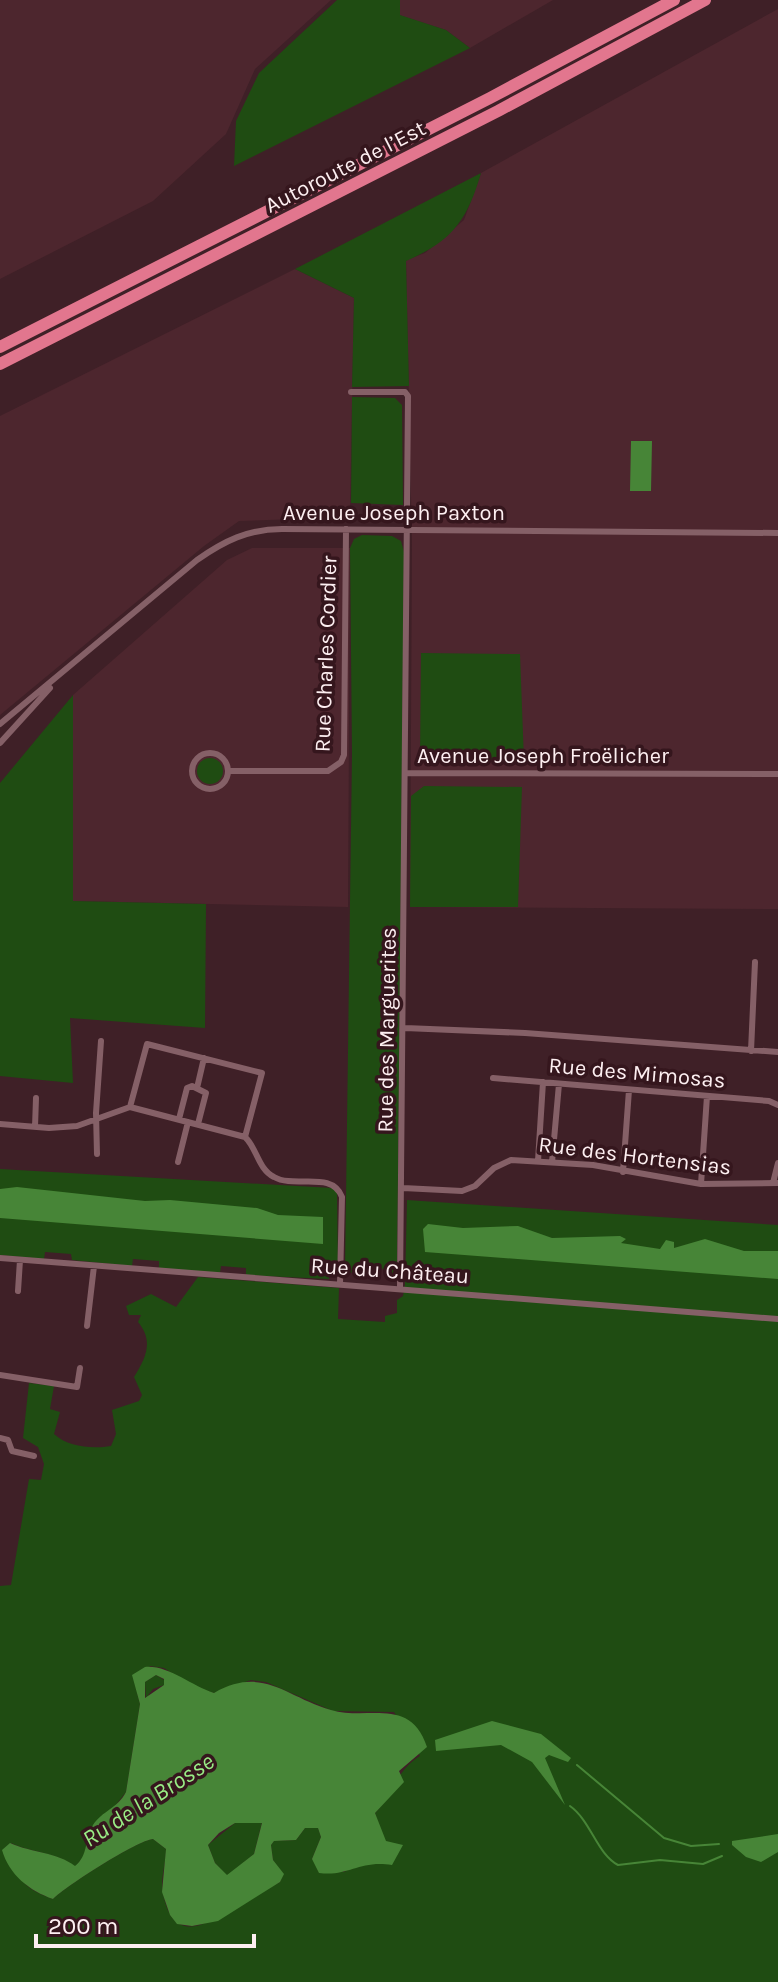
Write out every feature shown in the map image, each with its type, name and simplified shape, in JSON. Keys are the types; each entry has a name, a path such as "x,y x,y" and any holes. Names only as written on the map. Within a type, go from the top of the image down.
{"highway":[{"name":"Autoroute de l’Est","path":"0,347 490,98 674,0"},
{"name":"Autoroute de l’Est","path":"0,364 526,97 705,0"}],"street":[{"name":"Avenue Joseph Froëlicher","path":"351,392 405,392 408,396 406,773 778,774"},
{"name":"Avenue Joseph Paxton","path":"0,724 222,542 244,533 271,529 346,529 778,533"},
{"name":"Rue Charles Cordier","path":"228,771 328,771 341,762 344,755 346,529"},
{"name":"Avenue Joseph Paxton","path":"0,743 60,677"},
{"name":"Rue Charles Cordier","path":"213,753 224,759 228,771 225,782 209,790 197,785 192,771 201,755 213,753"},
{"name":"Rue des Marguerites","path":"400,1288 406,773"},
{"path":"751,1051 755,962"},
{"path":"405,1028 525,1033 778,1052"},
{"path":"97,1154 101,1041"},
{"path":"130,1107 147,1044 262,1073 245,1137"},
{"path":"197,1088 204,1058"},
{"name":"Rue des Mimosas","path":"493,1078 769,1101 778,1105"},
{"path":"538,1161 543,1082"},
{"path":"552,1162 559,1084"},
{"path":"179,1119 187,1088 197,1088 206,1093 198,1124"},
{"path":"623,1172 629,1090"},
{"path":"701,1184 707,1096"},
{"path":"35,1127 36,1098"},
{"path":"0,1124 77,1126 96,1122 109,1113 130,1107 245,1137 265,1170 274,1177 296,1183 326,1181 338,1188 342,1197 340,1284"},
{"path":"178,1162 188,1122"},
{"name":"Rue des Hortensias","path":"403,1188 462,1191 475,1186 501,1163 511,1160 552,1162 701,1184 776,1183"},
{"path":"776,1183 778,1163"},
{"path":"326,1172 326,1181"},
{"name":"Rue du Château","path":"0,1258 778,1319"},
{"path":"18,1291 20,1260"},
{"path":"87,1326 94,1266"},
{"path":"0,1375 77,1387 80,1368"},
{"path":"0,1438 8,1440 12,1451 34,1456"}],"shaded area":[{"path":"0,0 331,0 255,69 226,134 153,201 0,279"},
{"path":"337,0 400,0 400,15 446,30 470,48 234,166 236,121 259,73"},
{"path":"400,0 553,0 470,48 446,30 399,15"},
{"path":"778,9 778,909 410,907 412,543 406,260 425,253 464,220 481,173"},
{"path":"481,173 470,204 456,228 435,246 406,261 409,386 352,387 354,298 295,269"},
{"path":"295,269 354,298 350,517 239,521 204,546 0,715 0,416"},
{"path":"352,397 395,398 402,405 403,505 351,503"},
{"path":"362,535 392,536 401,541 404,552 397,1276 387,1275 383,1269 370,1264 357,1273 345,1272 352,754 350,548 354,539"},
{"path":"252,548 350,548 348,907 73,901 73,695 227,560"},
{"path":"421,653 520,654 524,761 420,760"},
{"path":"73,695 73,901 206,904 205,1028 70,1018 73,1083 0,1076 0,783"},
{"path":"210,758 219,762 223,771 219,780 210,784 201,780 197,771 201,762"},
{"path":"424,786 522,787 518,907 410,907 411,796"},
{"path":"0,1169 332,1188 337,1192 338,1270 330,1270 329,1279 246,1275 246,1268 221,1266 220,1273 159,1268 159,1261 133,1259 132,1266 72,1260 71,1254 45,1252 44,1259 0,1255"},
{"path":"407,1200 778,1225 778,1982 0,1982 0,1586 11,1585 29,1479 41,1480 44,1464 38,1447 23,1438 29,1383 54,1386 50,1409 60,1412 54,1434 66,1442 81,1446 111,1446 116,1434 112,1410 139,1401 142,1395 134,1377 145,1356 146,1336 138,1322 141,1315 129,1315 126,1306 151,1294 176,1307 198,1277 339,1288 338,1319 385,1322 385,1316 397,1313 397,1300 403,1296","holes":["150,1666 164,1668 194,1687 214,1693 251,1680 266,1682 333,1711 394,1712 420,1756 400,1775 375,1813 392,1864 358,1864 344,1872 312,1859 321,1837 318,1828 305,1828 296,1840 274,1841 271,1845 273,1860 283,1874 280,1882 209,1922 189,1926 173,1919 167,1908 162,1887 166,1849 153,1839 102,1864 53,1899 26,1885 15,1864 11,1843 60,1858 75,1867 85,1855 87,1841 126,1792 140,1704 137,1693"]},
{"path":"156,1675 164,1680 164,1685 153,1689 146,1698 145,1682"},
{"path":"262,1822 254,1854 227,1876 215,1863 208,1845 235,1823"}],"water":[{"path":"631,441 652,441 651,491 630,491"},
{"path":"17,1187 145,1201 170,1200 257,1208 278,1215 323,1217 323,1244 0,1218 0,1189"},
{"path":"428,1224 463,1228 518,1226 552,1238 620,1236 626,1239 621,1243 660,1249 666,1240 674,1242 674,1248 705,1239 744,1251 778,1251 778,1279 425,1252 423,1229"},
{"path":"145,1667 154,1667 214,1693 231,1685 261,1683 331,1710 386,1714 410,1721 420,1731 427,1747 399,1771 404,1782 375,1813 386,1841 403,1845 392,1865 319,1873 312,1859 321,1837 318,1828 305,1828 296,1840 274,1841 271,1845 273,1860 284,1874 280,1882 218,1921 192,1926 177,1924 170,1915 162,1892 166,1849 153,1839 102,1864 53,1899 29,1887 15,1874 2,1850 10,1843 60,1858 75,1866 82,1857 93,1825 126,1792 140,1704 132,1675","holes":["156,1675 164,1679 164,1685 145,1698 145,1682","235,1823 262,1823 254,1854 227,1875 215,1863 208,1845"]},
{"path":"492,1721 541,1734 571,1758 568,1762 549,1755 545,1758 565,1805 532,1762 501,1745 436,1751 435,1740"},
{"path":"778,1834 778,1852 761,1862 746,1857 732,1845 732,1841"}],"waterway":[{"name":"Ru de la Brosse","path":"577,1765 664,1838 691,1846 719,1844"},
{"name":"Ru de la Brosse","path":"570,1806 605,1853 618,1865 660,1860 703,1864 722,1856"}]}
